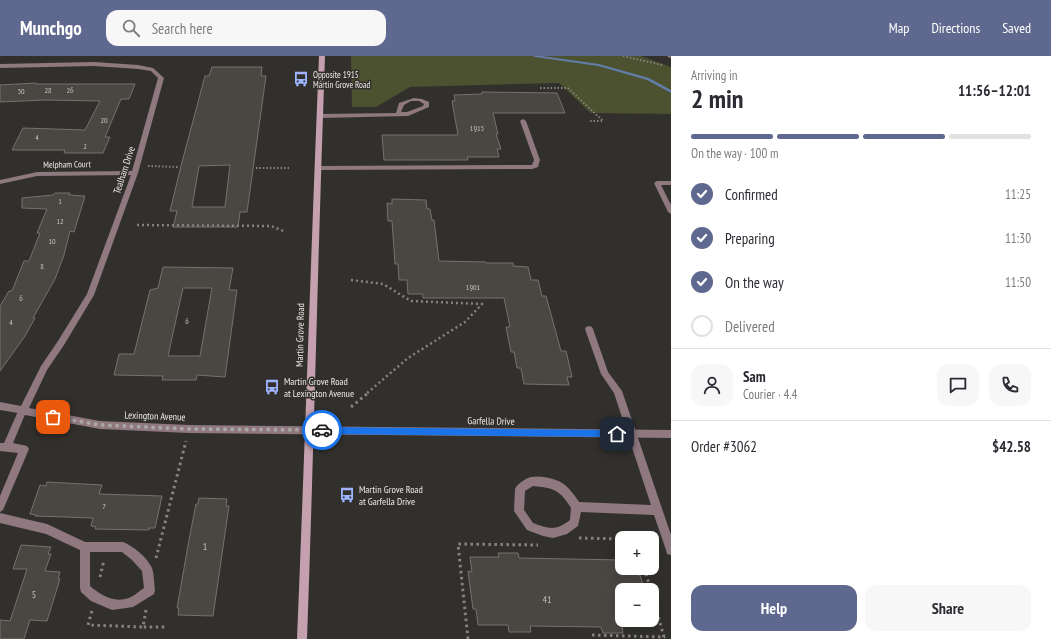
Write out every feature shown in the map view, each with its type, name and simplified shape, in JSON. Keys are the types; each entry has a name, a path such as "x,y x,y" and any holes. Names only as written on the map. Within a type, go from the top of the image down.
{"main road":[{"name":"Martin Grove Road","path":"302,639 322,56"}],"street":[{"name":"Tealham Drive","path":"0,66 94,64 147,68 158,74 161,78 135,169 90,295 61,344 44,368 4,447"},
{"path":"320,116 408,114 426,107 426,103 420,99 408,100 401,104 398,114"},
{"path":"318,168 532,167 536,166 537,160 523,121"},
{"name":"Melpham Court","path":"0,182 37,174 135,169"},
{"path":"671,183 657,183 671,211"},
{"path":"589,329 605,374 618,391 671,550"},
{"name":"Lexington Avenue","path":"0,406 22,412 100,425 189,429 310,430"},
{"name":"Garfella Drive","path":"310,430 671,434"},
{"path":"0,508 24,449 4,447"},
{"path":"532,481 552,484 565,489 576,507 575,523 565,531 551,534 530,528 519,510 520,489 532,481"},
{"path":"576,507 658,510"},
{"path":"0,518 47,529 85,547 123,547 136,556 147,569 150,590 133,602 112,605 95,597 85,588 85,547"}],"path":[{"path":"623,56 664,66"},
{"path":"540,88 568,88 603,121 588,121"},
{"path":"135,169 179,167"},
{"path":"256,168 292,168"},
{"path":"137,225 272,226 286,232"},
{"path":"351,280 377,282 386,285 402,298 411,301 482,304 465,322 408,358 351,407"},
{"path":"155,565 189,429"},
{"path":"575,540 582,537 615,539"},
{"path":"468,639 458,544 545,545"},
{"path":"150,590 143,627 166,627"},
{"path":"592,635 664,637 659,619"}],"green space":[{"path":"351,56 641,56 671,67 671,114 591,113 559,83 410,87 376,107 352,107"}],"building":[{"path":"212,67 262,67 261,76 266,76 247,212 240,212 238,227 173,227 177,211 170,211 205,76 209,76","holes":["230,165 225,207 192,207 199,166"]},
{"path":"36,83 135,84 129,99 121,99 105,137 110,137 103,153 64,153 65,150 12,150 23,128 85,130 100,101 45,100 0,102 0,85"},
{"path":"482,92 557,93 565,113 493,113 498,134 496,134 501,149 497,149 499,157 467,157 468,160 384,160 382,135 458,135 452,101 455,101 454,95 482,94"},
{"path":"55,193 70,193 69,195 85,196 74,232 70,231 64,255 55,279 33,318 35,318 25,336 0,371 0,306 9,291 12,291 24,261 29,261 40,233 37,233 47,209 22,208 22,198 53,195"},
{"path":"392,199 426,200 427,209 430,209 432,220 434,220 439,261 513,263 513,266 528,267 531,280 538,280 542,296 546,296 561,351 566,351 572,377 567,377 569,385 524,384 521,368 517,368 514,352 511,352 506,327 510,327 504,298 423,298 423,294 408,294 407,280 399,280 398,264 395,264 392,221 388,221 387,203 392,204"},
{"path":"163,267 233,268 229,290 237,290 225,377 197,375 196,380 162,380 163,376 114,375 119,354 134,354 150,290 158,288","holes":["183,288 212,288 200,356 168,356"]},
{"path":"47,482 102,485 99,494 162,496 155,528 149,528 149,530 95,529 96,527 91,526 93,518 35,516 36,515 30,514 40,485 46,486"},
{"path":"199,498 227,499 226,506 229,506 213,616 178,615 179,608 177,608 189,540 196,504 198,504"},
{"path":"21,545 51,547 48,554 51,554 45,571 60,572 58,579 60,579 47,621 30,620 24,639 0,639 0,620 10,621 27,569 13,569"},
{"path":"498,553 518,553 519,558 615,560 615,575 640,575 643,583 615,583 615,627 622,627 623,633 603,633 601,627 530,626 531,632 509,632 508,625 478,625 476,609 473,609 468,571 472,572 470,557 499,557"}],"waterway":[{"path":"535,56 598,65 648,79 671,92"}],"way so far":[{"path":"53,417 100,425 189,429 322,430"}],"place":[{"name":"Opposite 1915 Martin Grove Road","path":"301,79"},
{"name":"Martin Grove Road at Lexington Avenue","path":"272,387"},
{"name":"Martin Grove Road at Garfella Drive","path":"347,495"}],"route":[{"path":"322,430 617,434"}]}
